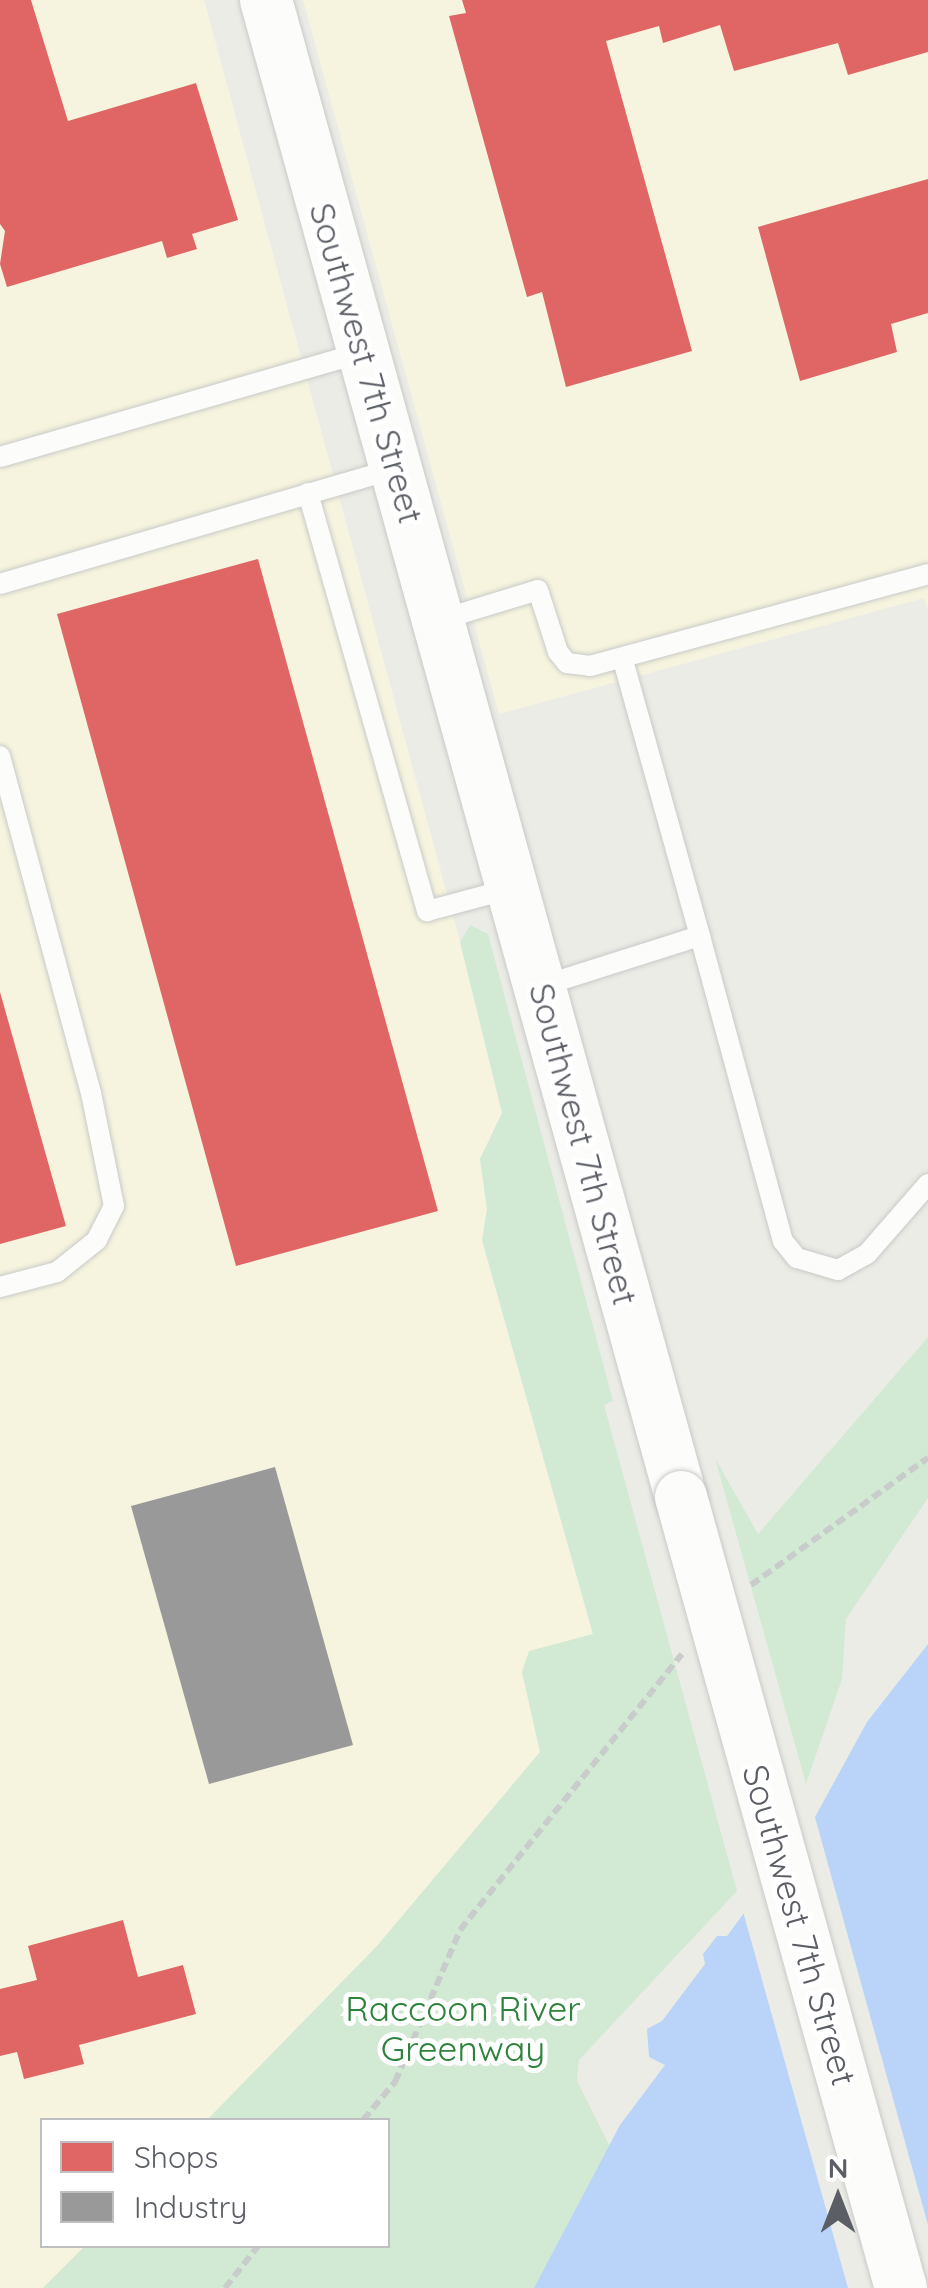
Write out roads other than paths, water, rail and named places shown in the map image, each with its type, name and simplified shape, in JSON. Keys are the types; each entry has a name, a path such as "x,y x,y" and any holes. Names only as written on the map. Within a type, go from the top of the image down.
{"main road":[{"name":"Southwest 7th Street","path":"266,0 901,2288"}],"lane":[{"path":"0,457 364,352"},
{"path":"0,584 396,468"},
{"path":"308,494 428,911 513,888"},
{"path":"438,620 538,590 567,662 622,660 928,574"},
{"path":"622,660 782,1241 796,1258 838,1270 867,1254 928,1184"},
{"path":"0,756 91,1093 114,1206 98,1240 58,1272 0,1287"},
{"path":"540,986 700,936"}],"water":[{"path":"928,1644 928,2288 534,2288 620,2125 665,2065 649,2057 647,2029 662,2021 705,1964 703,1954 717,1936 727,1936 815,1817 867,1722"}],"park label":[{"name":"Raccoon River Greenway","path":"463,2028"}]}
